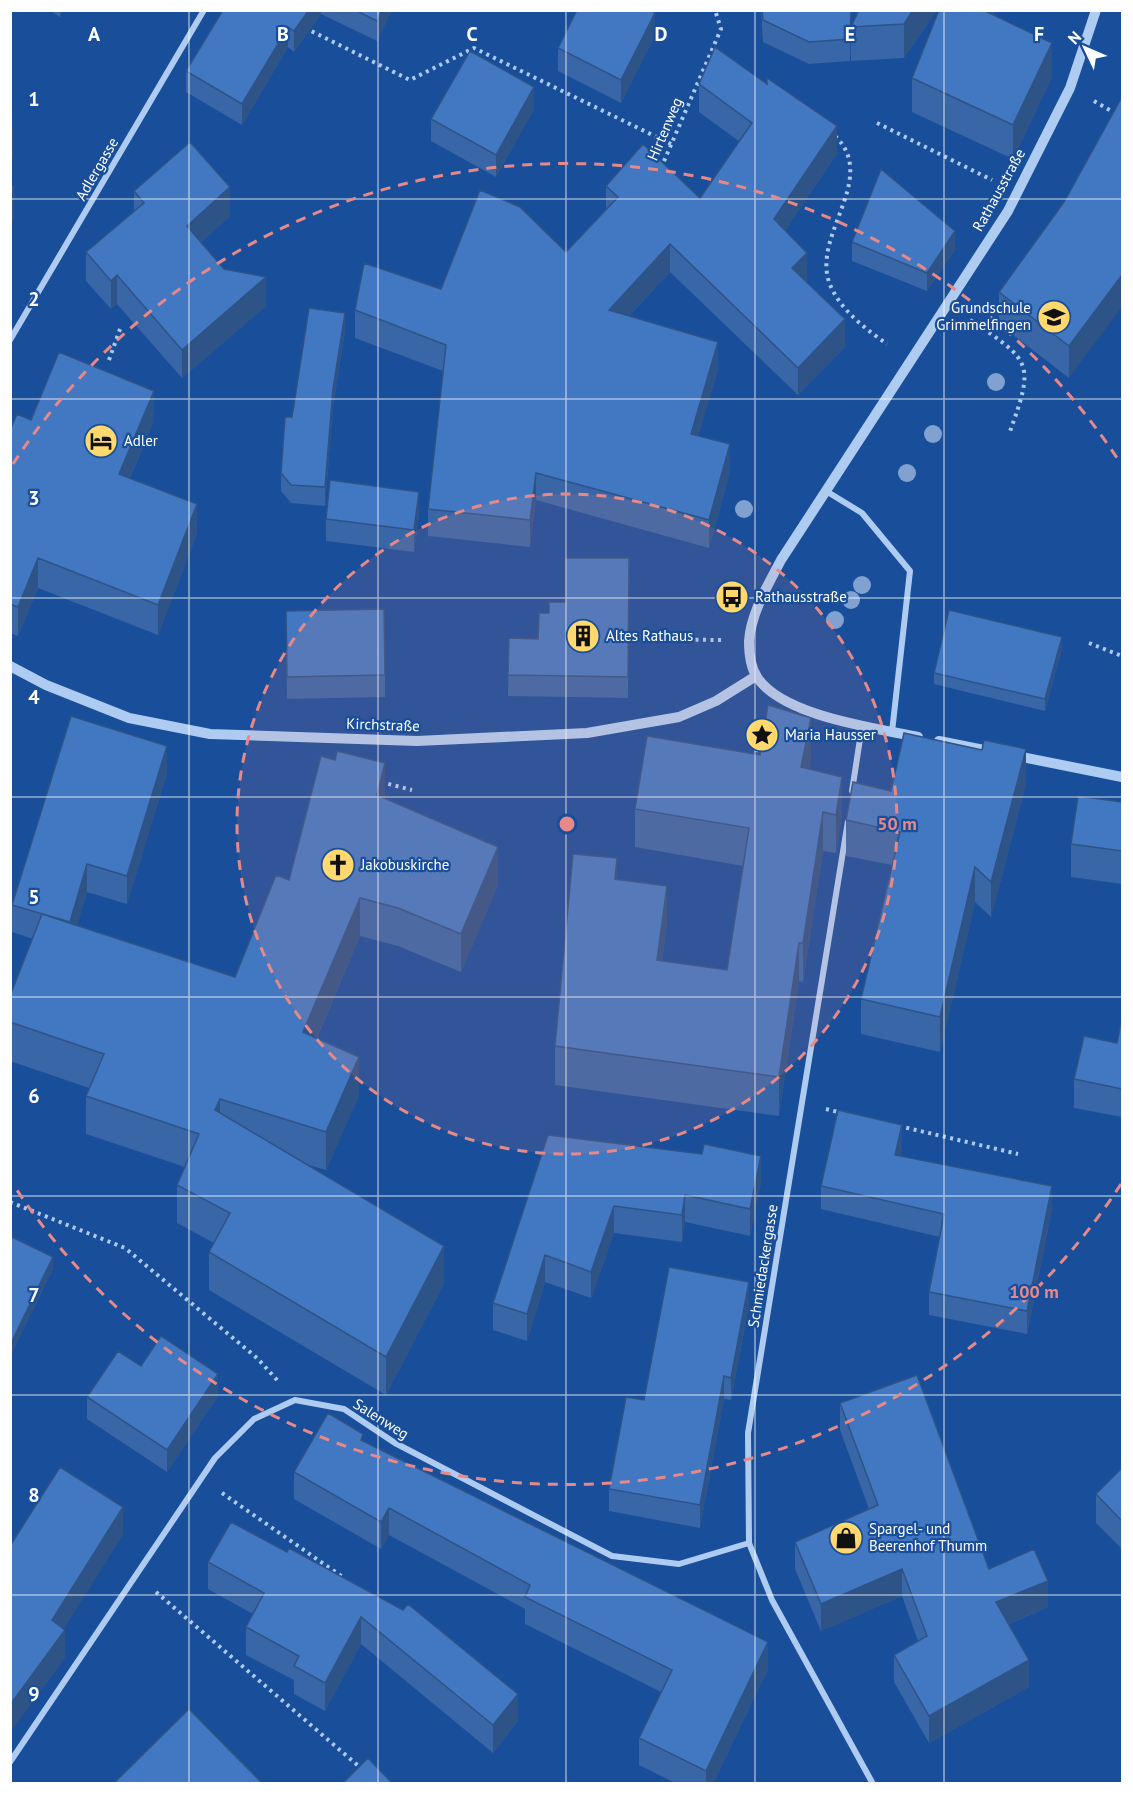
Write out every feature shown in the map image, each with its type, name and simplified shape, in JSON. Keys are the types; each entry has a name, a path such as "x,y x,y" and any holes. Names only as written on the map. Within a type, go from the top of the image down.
{"street":[{"name":"Adlergasse","path":"10,340 204,10"},
{"name":"Rathausstraße","path":"756,676 749,640 762,596 781,560 949,306 1017,192 1070,88 1096,10"},
{"path":"826,491 862,513 910,571 892,732"},
{"name":"Kirchstraße","path":"10,666 46,685 129,718 210,734 417,741 587,734 679,717 716,701 756,676"},
{"path":"756,676 774,694 797,707 862,726 1122,777"},
{"path":"851,797 862,726"},
{"name":"Schmiedackergasse","path":"850,809 748,1433 749,1542 772,1600 873,1784"},
{"path":"10,1762 215,1458 254,1419 295,1400"},
{"name":"Salenweg","path":"295,1400 344,1409 395,1443 612,1556 679,1564 749,1542"}],"path":[{"name":"Hirtenweg","path":"658,176 721,30 716,10"},
{"path":"300,25 410,80 474,48 671,144"},
{"path":"710,54 719,61"},
{"path":"877,123 1017,192"},
{"path":"831,132 839,139 850,164 848,196 832,231 826,257 831,289 861,326 912,362"},
{"path":"949,306 1011,347 1025,369 1023,395 1009,434"},
{"path":"109,360 120,329"},
{"path":"628,639 692,640"},
{"path":"1089,644 1122,656"},
{"path":"753,769 757,747 774,694"},
{"path":"378,782 412,790"},
{"path":"802,1104 848,1114"},
{"path":"893,1125 1018,1154"},
{"path":"10,1202 124,1248 257,1358 295,1400"},
{"path":"201,1479 349,1581"},
{"path":"137,1576 370,1776"}],"building":[{"path":"223,10 309,10 294,31 288,27 242,104 186,71"},
{"path":"355,10 382,10 377,21"},
{"path":"577,10 651,10 655,13 621,80 558,48"},
{"path":"762,10 851,10 850,39 809,42 763,20"},
{"path":"859,10 913,10 904,24 851,27"},
{"path":"939,10 983,10 1052,43 1013,125 912,78"},
{"path":"715,47 767,84 767,78 837,126 774,219 807,253 792,268 845,319 798,368 670,244 609,310 718,342 691,434 730,444 709,520 536,473 530,520 428,509 446,345 355,310 364,263 441,289 480,190 520,207 566,252 618,197 606,186 643,144 700,198 752,123 699,84"},
{"path":"470,51 534,87 496,155 431,119"},
{"path":"1122,97 1122,275 1069,346 999,292 1064,202"},
{"path":"190,142 230,187 187,226 224,269 266,277 182,350 117,275 111,281 86,252 144,203 134,191"},
{"path":"881,169 955,231 927,273 852,242"},
{"path":"309,308 345,313 333,389 325,487 291,485 281,473 285,417 292,417"},
{"path":"59,352 154,391 119,474 197,504 158,605 38,558 18,607 10,604 10,430 17,414 31,420"},
{"path":"330,480 419,492 414,530 326,519"},
{"name":"Altes Rathaus","path":"565,558 629,558 628,677 508,675 509,638 538,639 539,613 549,613 549,602 565,602"},
{"path":"384,609 385,675 287,677 286,611"},
{"path":"949,610 1062,637 1045,699 934,673"},
{"path":"768,705 811,718 801,767 842,777 836,815 823,812 803,943 799,943 779,1077 555,1046 573,854 617,858 615,879 667,886 657,960 727,970 749,828 635,809 647,736 760,755"},
{"path":"71,716 167,746 127,876 87,864 70,922 12,905"},
{"path":"904,733 982,750 984,740 1026,749 991,882 975,867 940,1017 861,999 900,832 846,820 853,782 891,791"},
{"path":"337,751 385,763 377,795 498,847 461,934 398,908 360,898 303,1032 359,1057 326,1132 220,1099 215,1110 444,1246 386,1357 209,1252 230,1213 177,1185 199,1134 86,1096 104,1054 10,1022 10,996 42,914 235,977 276,875 289,880 321,756 335,760"},
{"path":"1078,796 1122,802 1122,851 1071,844"},
{"path":"1122,1018 1122,1089 1074,1079 1084,1036 1117,1043"},
{"path":"838,1110 902,1125 895,1155 1052,1186 1027,1311 929,1292 944,1214 821,1186"},
{"path":"548,1135 702,1154 704,1144 761,1156 750,1209 685,1195 682,1215 614,1206 591,1272 545,1255 527,1314 493,1303"},
{"path":"10,1236 53,1257 12,1341 10,1340"},
{"path":"669,1267 749,1282 731,1378 724,1376 700,1505 609,1489 626,1397 644,1400"},
{"path":"161,1336 218,1374 167,1450 87,1397 118,1351 141,1366"},
{"path":"917,1375 989,1569 1034,1549 1048,1581 996,1602 1029,1660 929,1716 894,1655 927,1636 902,1569 821,1604 795,1542 878,1505 840,1403"},
{"path":"328,1413 363,1434 361,1440 768,1642 706,1771 639,1738 672,1670 525,1597 530,1585 389,1508 381,1522 294,1472"},
{"path":"60,1467 123,1507 52,1620 65,1630 10,1705 10,1546"},
{"path":"1122,1468 1122,1521 1096,1494"},
{"path":"231,1522 287,1552 289,1548 403,1610 408,1604 518,1694 493,1725 361,1617 325,1683 294,1666 299,1656 246,1627 264,1593 208,1562"},
{"path":"189,1709 263,1784 119,1784 116,1781"},
{"path":"368,1758 393,1784 342,1784"}],"place":[{"name":"Grundschule Grimmelfingen","path":"1054,317"},
{"name":"Adler","path":"101,441"},
{"name":"Rathausstraße","path":"732,597"},
{"name":"Altes Rathaus","path":"583,636"},
{"name":"Maria Hausser","path":"762,735"},
{"name":"Jakobuskirche","path":"338,865"},
{"name":"Spargel- und Beerenhof Thumm","path":"846,1538"}]}
